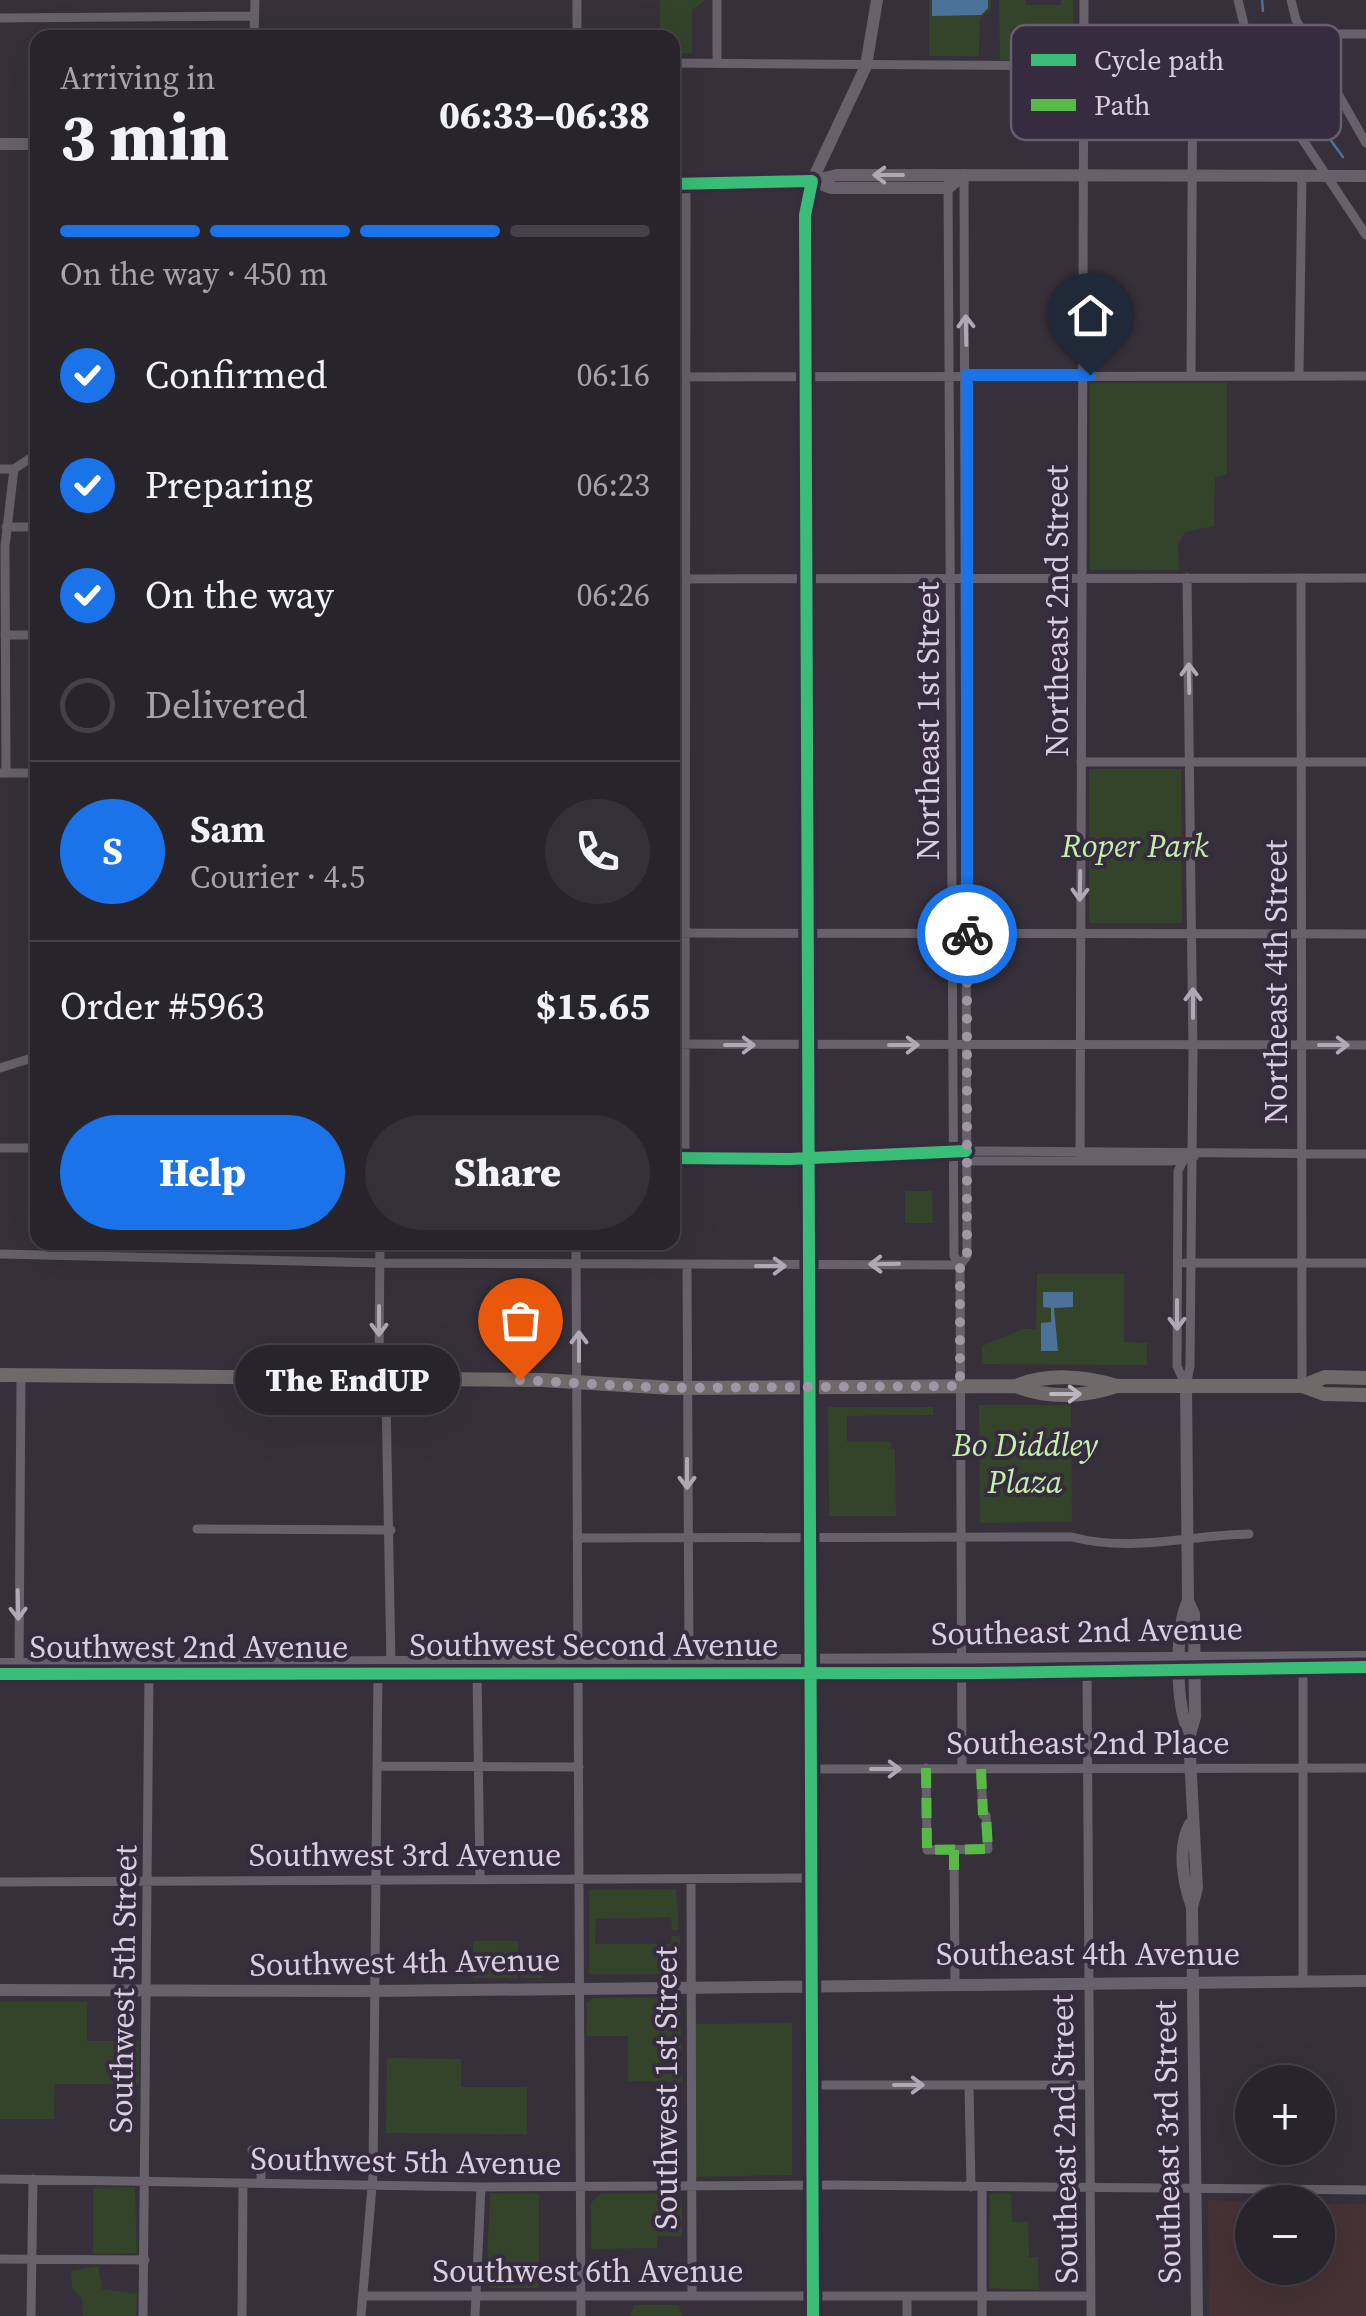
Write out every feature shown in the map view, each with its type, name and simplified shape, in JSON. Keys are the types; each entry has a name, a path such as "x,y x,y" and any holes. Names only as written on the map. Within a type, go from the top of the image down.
{"main road":[{"path":"0,1374 579,1382 687,1388 1016,1386 1034,1394 1096,1394 1117,1386 1302,1386 1325,1378 1366,1378"},
{"path":"1302,1386 1324,1394 1366,1395"}],"street":[{"path":"254,0 254,30"},
{"path":"576,0 577,30"},
{"path":"717,0 717,63"},
{"path":"813,2316 805,215 812,181 866,66 877,0"},
{"path":"1238,0 1243,25"},
{"path":"1291,0 1301,25"},
{"path":"0,18 254,16"},
{"path":"680,63 1011,66"},
{"path":"1341,100 1366,144"},
{"name":"Northeast 2nd Street","path":"1080,1156 1084,140"},
{"path":"1192,376 1194,140"},
{"path":"1303,140 1366,235"},
{"path":"0,144 30,144"},
{"path":"685,1158 686,377 680,184 812,181 831,188 948,181 964,175 1366,176"},
{"name":"Northeast 1st Street","path":"960,1265 967,1256 964,175"},
{"path":"1299,376 1302,176"},
{"name":"Northeast 1st Street","path":"948,181 953,578 952,1045 954,1256 960,1265 962,1768"},
{"path":"950,291 966,291"},
{"path":"680,377 1366,376"},
{"path":"0,469 14,469 30,458"},
{"path":"14,469 6,527 3,773 30,773"},
{"path":"952,483 966,482"},
{"path":"6,527 30,527"},
{"path":"1186,1386 1190,1366 1188,1156 1193,1045 1187,578"},
{"name":"Northeast 4th Street","path":"1301,578 1302,1386"},
{"path":"680,579 1366,578"},
{"path":"4,635 30,635"},
{"path":"953,691 966,691"},
{"path":"1082,762 1366,762"},
{"path":"953,837 967,837"},
{"path":"680,933 1366,934"},
{"path":"680,1044 1366,1045"},
{"path":"0,1068 30,1059"},
{"path":"0,1148 30,1148"},
{"path":"680,1158 1366,1154"},
{"path":"1186,1386 1177,1366 1178,1170 1188,1156"},
{"path":"361,2316 372,2184 377,1766 391,1530 380,1250"},
{"path":"577,1250 581,2316"},
{"path":"1,1256 734,1266 960,1265"},
{"path":"1178,1263 1366,1263"},
{"path":"687,1265 688,1660"},
{"path":"19,1670 20,1376"},
{"name":"Southeast 3rd Street","path":"1186,1386 1188,1602 1194,1614 1187,1664 1195,1718 1189,1731 1190,1824 1183,1836 1185,1888 1192,1908 1196,2316"},
{"path":"198,1529 391,1530"},
{"path":"577,1538 1072,1538 1091,1544 1145,1544 1249,1534"},
{"name":"Southeast 2nd Avenue","path":"809,1666 1087,1666 1366,1657"},
{"path":"579,1667 688,1660 809,1666"},
{"path":"1303,1662 1303,1980"},
{"name":"Southeast 2nd Avenue","path":"1303,1662 1366,1667"},
{"name":"Southwest 2nd Avenue","path":"0,1664 19,1670"},
{"name":"Southwest Second Avenue","path":"385,1668 809,1666"},
{"name":"Southeast 2nd Street","path":"1087,1666 1091,2316"},
{"path":"477,1667 480,1880"},
{"name":"Southwest 2nd Avenue","path":"0,1674 19,1670 385,1668"},
{"name":"Southwest 5th Street","path":"143,2316 149,1669"},
{"path":"377,1766 579,1767"},
{"path":"926,1768 927,1850 988,1849 982,1768"},
{"name":"Southeast 2nd Place","path":"810,1769 1366,1768"},
{"path":"954,1850 955,1983"},
{"name":"Southwest 1st Street","path":"690,1878 692,2296"},
{"name":"Southwest 3rd Avenue","path":"0,1882 810,1878"},
{"name":"Southeast 4th Avenue","path":"811,1984 1366,1980"},
{"name":"Southwest 4th Avenue","path":"0,1990 373,1992 811,1984"},
{"path":"812,2086 1089,2085"},
{"path":"969,2086 984,2296 982,2316"},
{"path":"252,2150 261,2166 261,2183"},
{"name":"Southwest 5th Avenue","path":"0,2179 580,2188 812,2185 1366,2190"},
{"path":"32,2316 33,2179"},
{"path":"242,2316 243,2183"},
{"path":"475,2316 480,2187"},
{"path":"0,2259 144,2260"},
{"name":"Southwest 6th Avenue","path":"363,2296 1091,2296"},
{"path":"906,2296 907,2316"}],"shaded area":[{"path":"1208,2200 1235,2201 1235,2285 1335,2285 1335,2204 1366,2204 1366,2316 1209,2316"}],"green space":[{"path":"660,0 706,0 692,10 692,53 680,53 680,30 660,30"},
{"path":"929,0 991,0 991,9 980,18 979,56 929,56"},
{"path":"999,0 1061,5 1061,0 1073,0 1073,25 1011,25 1011,60 1000,60"},
{"path":"1090,383 1227,383 1227,474 1215,478 1214,526 1185,532 1178,545 1179,570 1090,570"},
{"name":"Roper Park","path":"1089,769 1181,769 1182,923 1089,923"},
{"path":"905,1191 932,1191 933,1223 905,1223"},
{"path":"1037,1274 1124,1274 1124,1342 1147,1343 1147,1365 982,1364 982,1346 1023,1329 1036,1329"},
{"name":"Bo Diddley Plaza","path":"979,1405 1071,1405 1072,1522 980,1523"},
{"path":"828,1407 933,1407 933,1415 847,1416 847,1442 891,1442 891,1449 895,1449 896,1516 829,1516"},
{"path":"676,1889 679,1930 672,1930 671,1917 596,1919 595,1944 671,1944 672,1936 680,1936 679,1974 589,1974 589,1890"},
{"path":"473,1941 518,1941 518,1978 473,1978"},
{"path":"521,1952 541,1952 543,1978 521,1978"},
{"path":"680,1997 682,2082 628,2081 628,2036 586,2036 587,2003 593,1998"},
{"path":"0,2002 87,2002 87,2041 139,2041 139,2084 55,2084 54,2119 0,2119"},
{"path":"792,2023 792,2175 695,2177 693,2024"},
{"path":"387,2058 461,2059 461,2087 527,2087 527,2134 386,2133"},
{"path":"135,2187 137,2253 93,2254 93,2188"},
{"path":"490,2193 539,2194 539,2288 491,2288 486,2283"},
{"path":"600,2194 677,2194 682,2203 682,2236 657,2236 657,2248 591,2249 591,2203"},
{"path":"990,2194 1011,2194 1012,2222 1028,2222 1029,2257 1038,2257 1039,2290 989,2288"},
{"path":"98,2266 102,2289 137,2294 136,2316 83,2316 82,2299 72,2288 71,2271"},
{"path":"634,2305 679,2305 682,2316 630,2316"}],"water":[{"path":"932,0 988,0 988,8 981,15 932,16"},
{"path":"1043,1292 1073,1292 1073,1307 1054,1308 1058,1351 1041,1351 1041,1323 1051,1322 1051,1308 1043,1307"}],"waterway":[{"path":"1262,0 1263,11"},
{"path":"1331,140 1343,157"}],"marked path":[{"path":"926,1768 927,1850 988,1849 986,1815"},
{"path":"981,1769 983,1815"},
{"path":"954,1850 954,1879"}],"cycle path":[{"path":"680,184 812,181 805,215 813,2316"},
{"path":"680,1158 789,1159 966,1151"},
{"path":"0,1674 979,1673 1366,1667"}],"way so far":[{"path":"520,1380 663,1388 960,1386 960,1265 967,1256 967,934"}],"place":[{"name":"The EndUP","path":"520,1380"}],"route":[{"path":"967,934 967,375 1090,375"}]}
